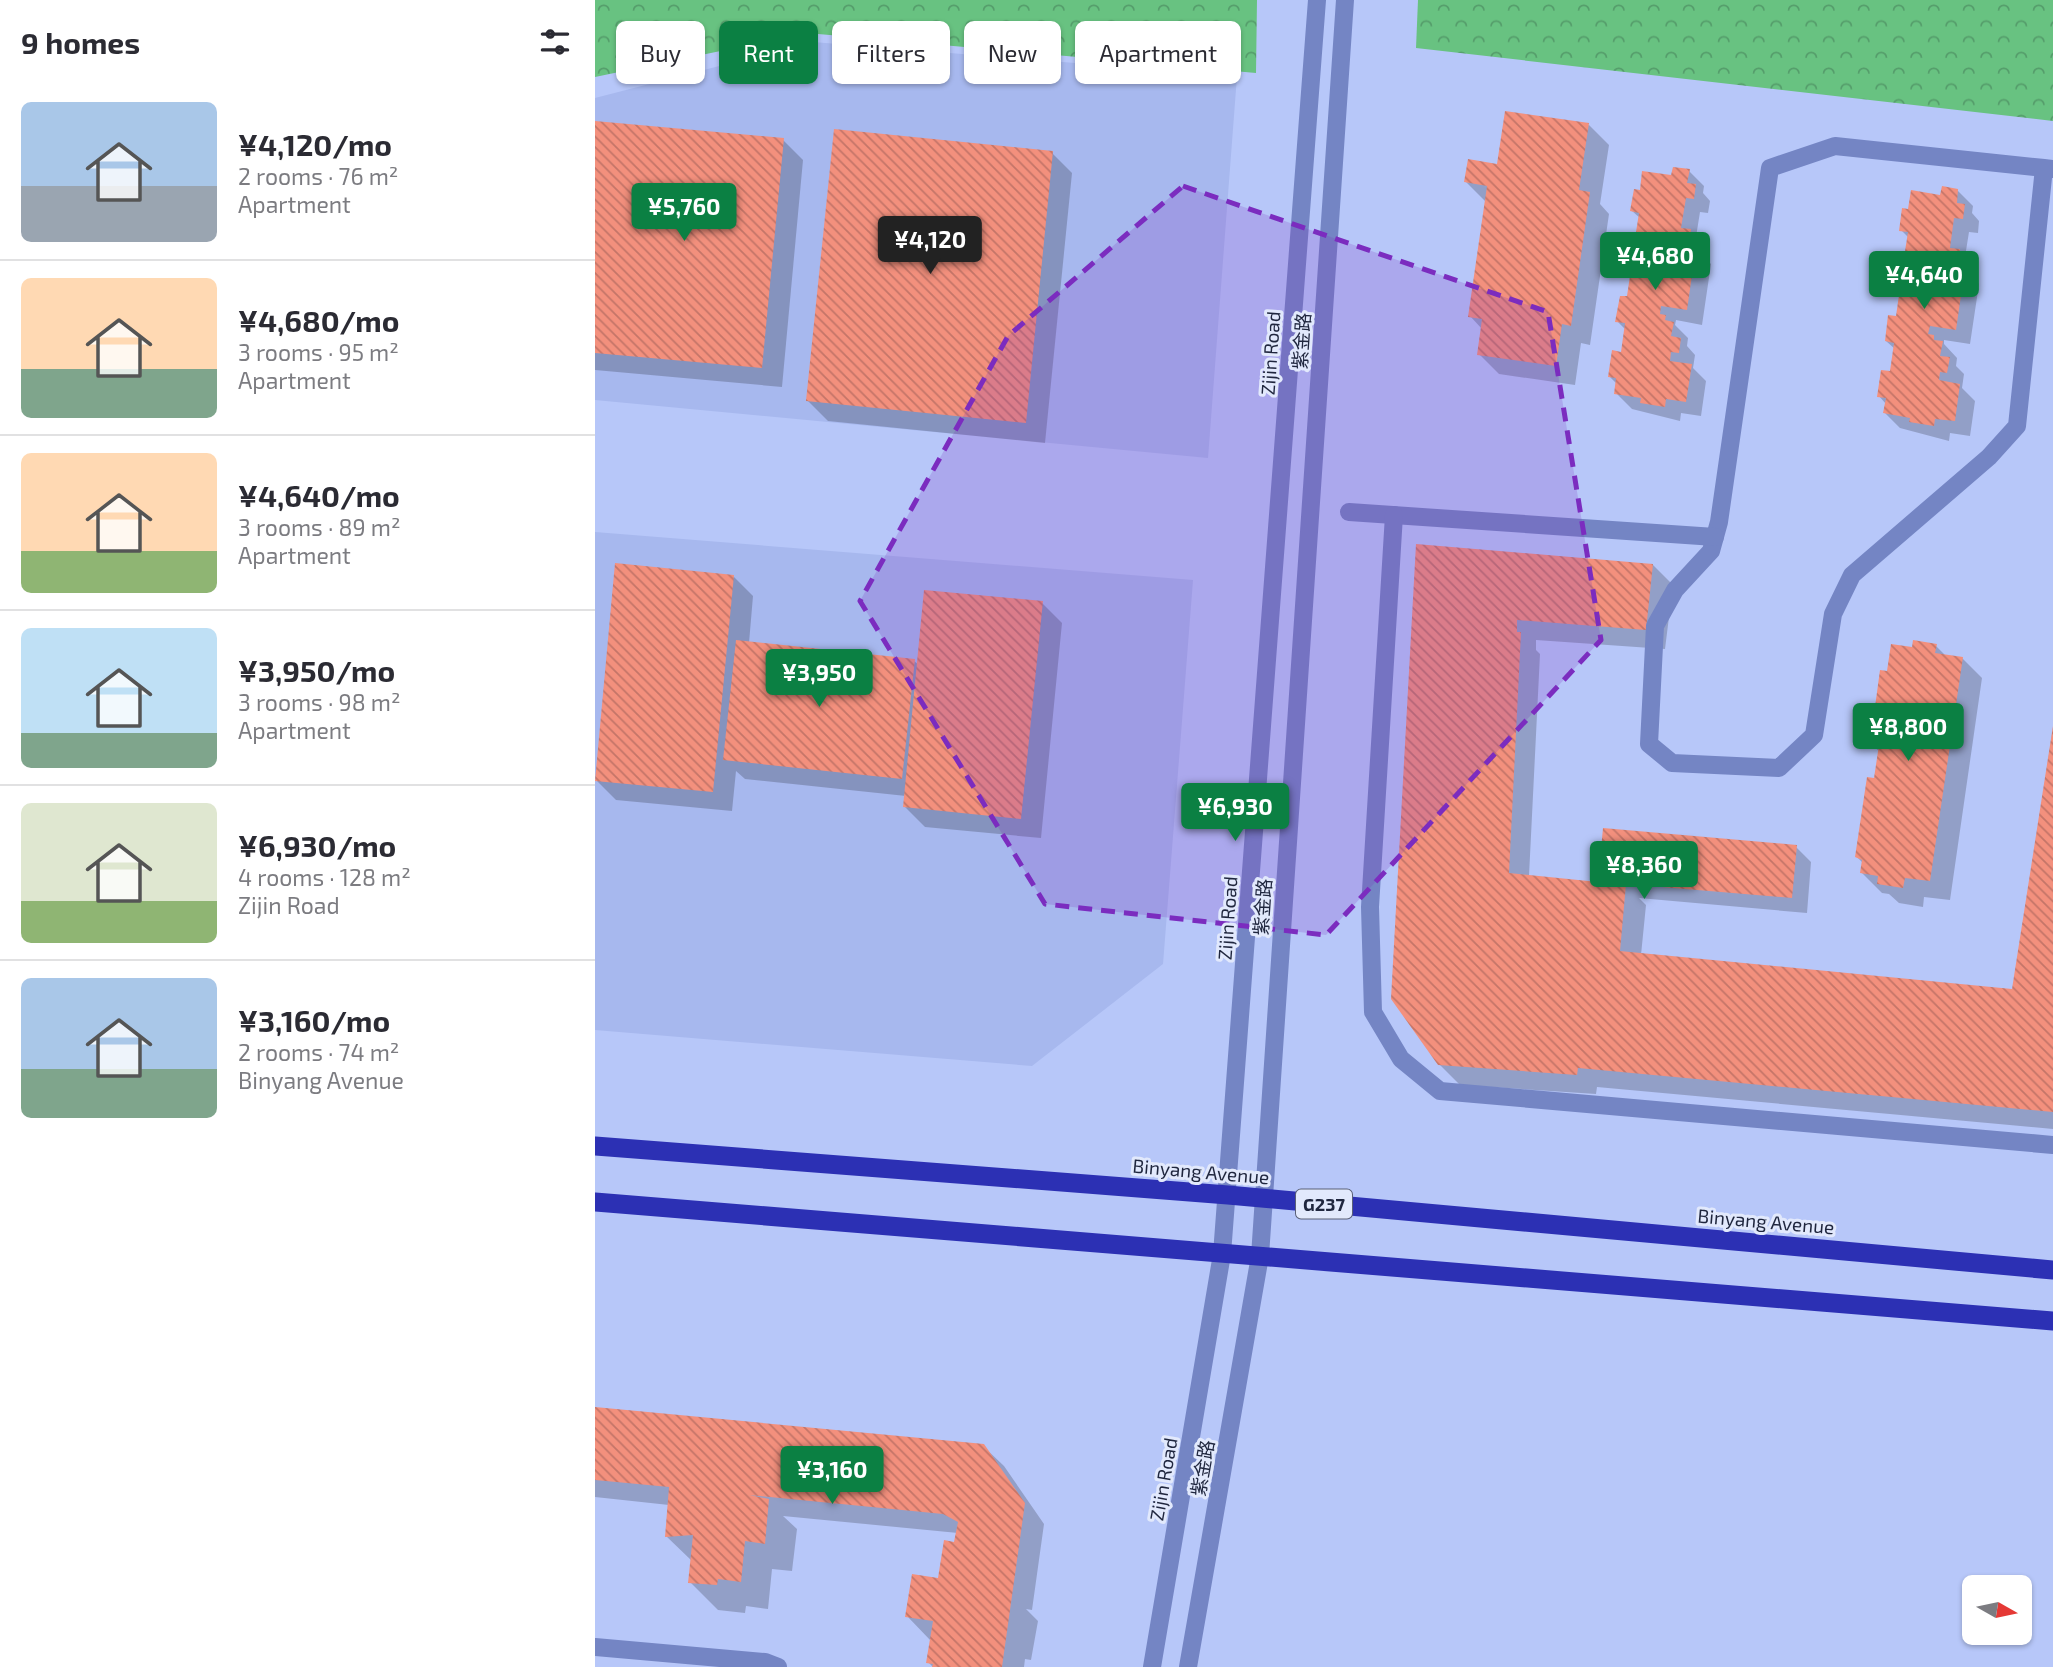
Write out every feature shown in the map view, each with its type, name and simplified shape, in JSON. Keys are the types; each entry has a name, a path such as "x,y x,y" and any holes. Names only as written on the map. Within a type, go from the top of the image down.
{"highway":[{"name":"Binyang Avenue","path":"595,1146 1264,1198 2053,1270"},
{"path":"595,1202 2053,1321"}],"street":[{"name":"Zijin Road","path":"1152,1667 1222,1254 1228,1195 1317,0"},
{"name":"紫金路","path":"1188,1667 1260,1256 1345,0"},
{"path":"1835,146 2049,168 2017,426 1989,457 1852,575 1833,614 1814,735 1779,768 1672,763 1649,744 1655,626 1675,590 1711,551 1715,537 1759,261 1770,168 1835,146"},
{"path":"1349,512 1715,537"},
{"path":"1394,515 1370,908 1373,1012 1401,1059 1440,1091 2053,1145"},
{"path":"595,1647 765,1662 778,1667"}],"highlighted area":[{"path":"1183,186 1548,312 1601,640 1326,935 1045,904 860,601 1008,336"}],"shaded area":[{"path":"818,42 832,44 832,84 950,84 950,53 964,54 964,84 1061,84 1061,62 1075,63 1075,84 1236,84 1208,458 595,400 595,98 650,84 705,84 705,70 719,66 719,84 818,84"},
{"path":"595,532 1193,580 1163,964 1032,1066 595,1030"}],"green space":[{"path":"595,0 1257,0 1256,73 1241,72 1241,21 1075,21 1075,57 1061,56 1061,21 964,21 964,47 950,46 950,21 832,21 832,35 818,34 818,21 719,21 719,51 705,54 705,21 616,21 616,73 595,77"},
{"path":"1418,0 2053,0 2053,121 1416,48"}],"building":[{"path":"1505,111 1589,123 1579,190 1590,192 1571,326 1562,324 1556,366 1477,355 1482,319 1468,317 1487,186 1464,182 1468,159 1497,164"},
{"path":"595,121 784,138 762,368 595,353"},
{"path":"834,129 1053,151 1026,423 806,401"},
{"path":"1673,167 1690,169 1687,183 1696,184 1694,199 1686,198 1681,228 1691,229 1689,246 1696,247 1687,310 1661,306 1660,314 1666,315 1665,320 1674,322 1671,336 1681,338 1679,353 1671,352 1670,361 1692,364 1686,402 1666,399 1665,407 1640,403 1641,398 1614,394 1616,378 1608,377 1612,350 1621,352 1625,323 1615,322 1620,296 1627,296 1631,269 1622,268 1626,243 1634,245 1639,213 1630,211 1634,189 1640,190 1642,171 1671,175"},
{"path":"1942,186 1958,189 1957,203 1965,204 1963,219 1954,218 1950,248 1960,249 1958,266 1965,267 1956,330 1930,326 1928,334 1934,335 1934,340 1943,341 1940,356 1950,357 1947,373 1940,372 1939,380 1960,384 1955,421 1935,419 1934,426 1909,422 1910,418 1883,413 1886,398 1877,397 1881,370 1890,371 1894,343 1885,341 1888,315 1896,316 1900,288 1891,287 1895,263 1903,264 1908,232 1899,231 1902,208 1908,209 1911,190 1940,195"},
{"path":"1416,544 1653,564 1646,630 1517,620 1517,632 1521,632 1509,873 1598,882 1603,828 1797,845 1792,898 1626,884 1620,951 2012,989 2053,726 2053,1112 1578,1068 1577,1075 1438,1065 1391,999"},
{"path":"615,563 734,575 713,792 595,781"},
{"path":"924,590 1043,601 1021,819 903,807"},
{"path":"736,640 915,659 902,779 723,760"},
{"path":"1913,640 1937,644 1935,653 1963,657 1930,881 1905,878 1903,888 1877,884 1878,876 1860,873 1862,860 1855,857 1867,777 1874,778 1879,745 1870,744 1880,670 1887,671 1891,644 1912,647"},
{"path":"595,1407 984,1444 1025,1503 1002,1667 932,1667 933,1664 926,1663 933,1621 905,1617 912,1574 938,1578 944,1540 954,1542 958,1522 943,1514 749,1495 769,1499 765,1544 745,1541 741,1582 718,1579 717,1585 688,1583 693,1535 665,1537 669,1487 595,1480"}]}
